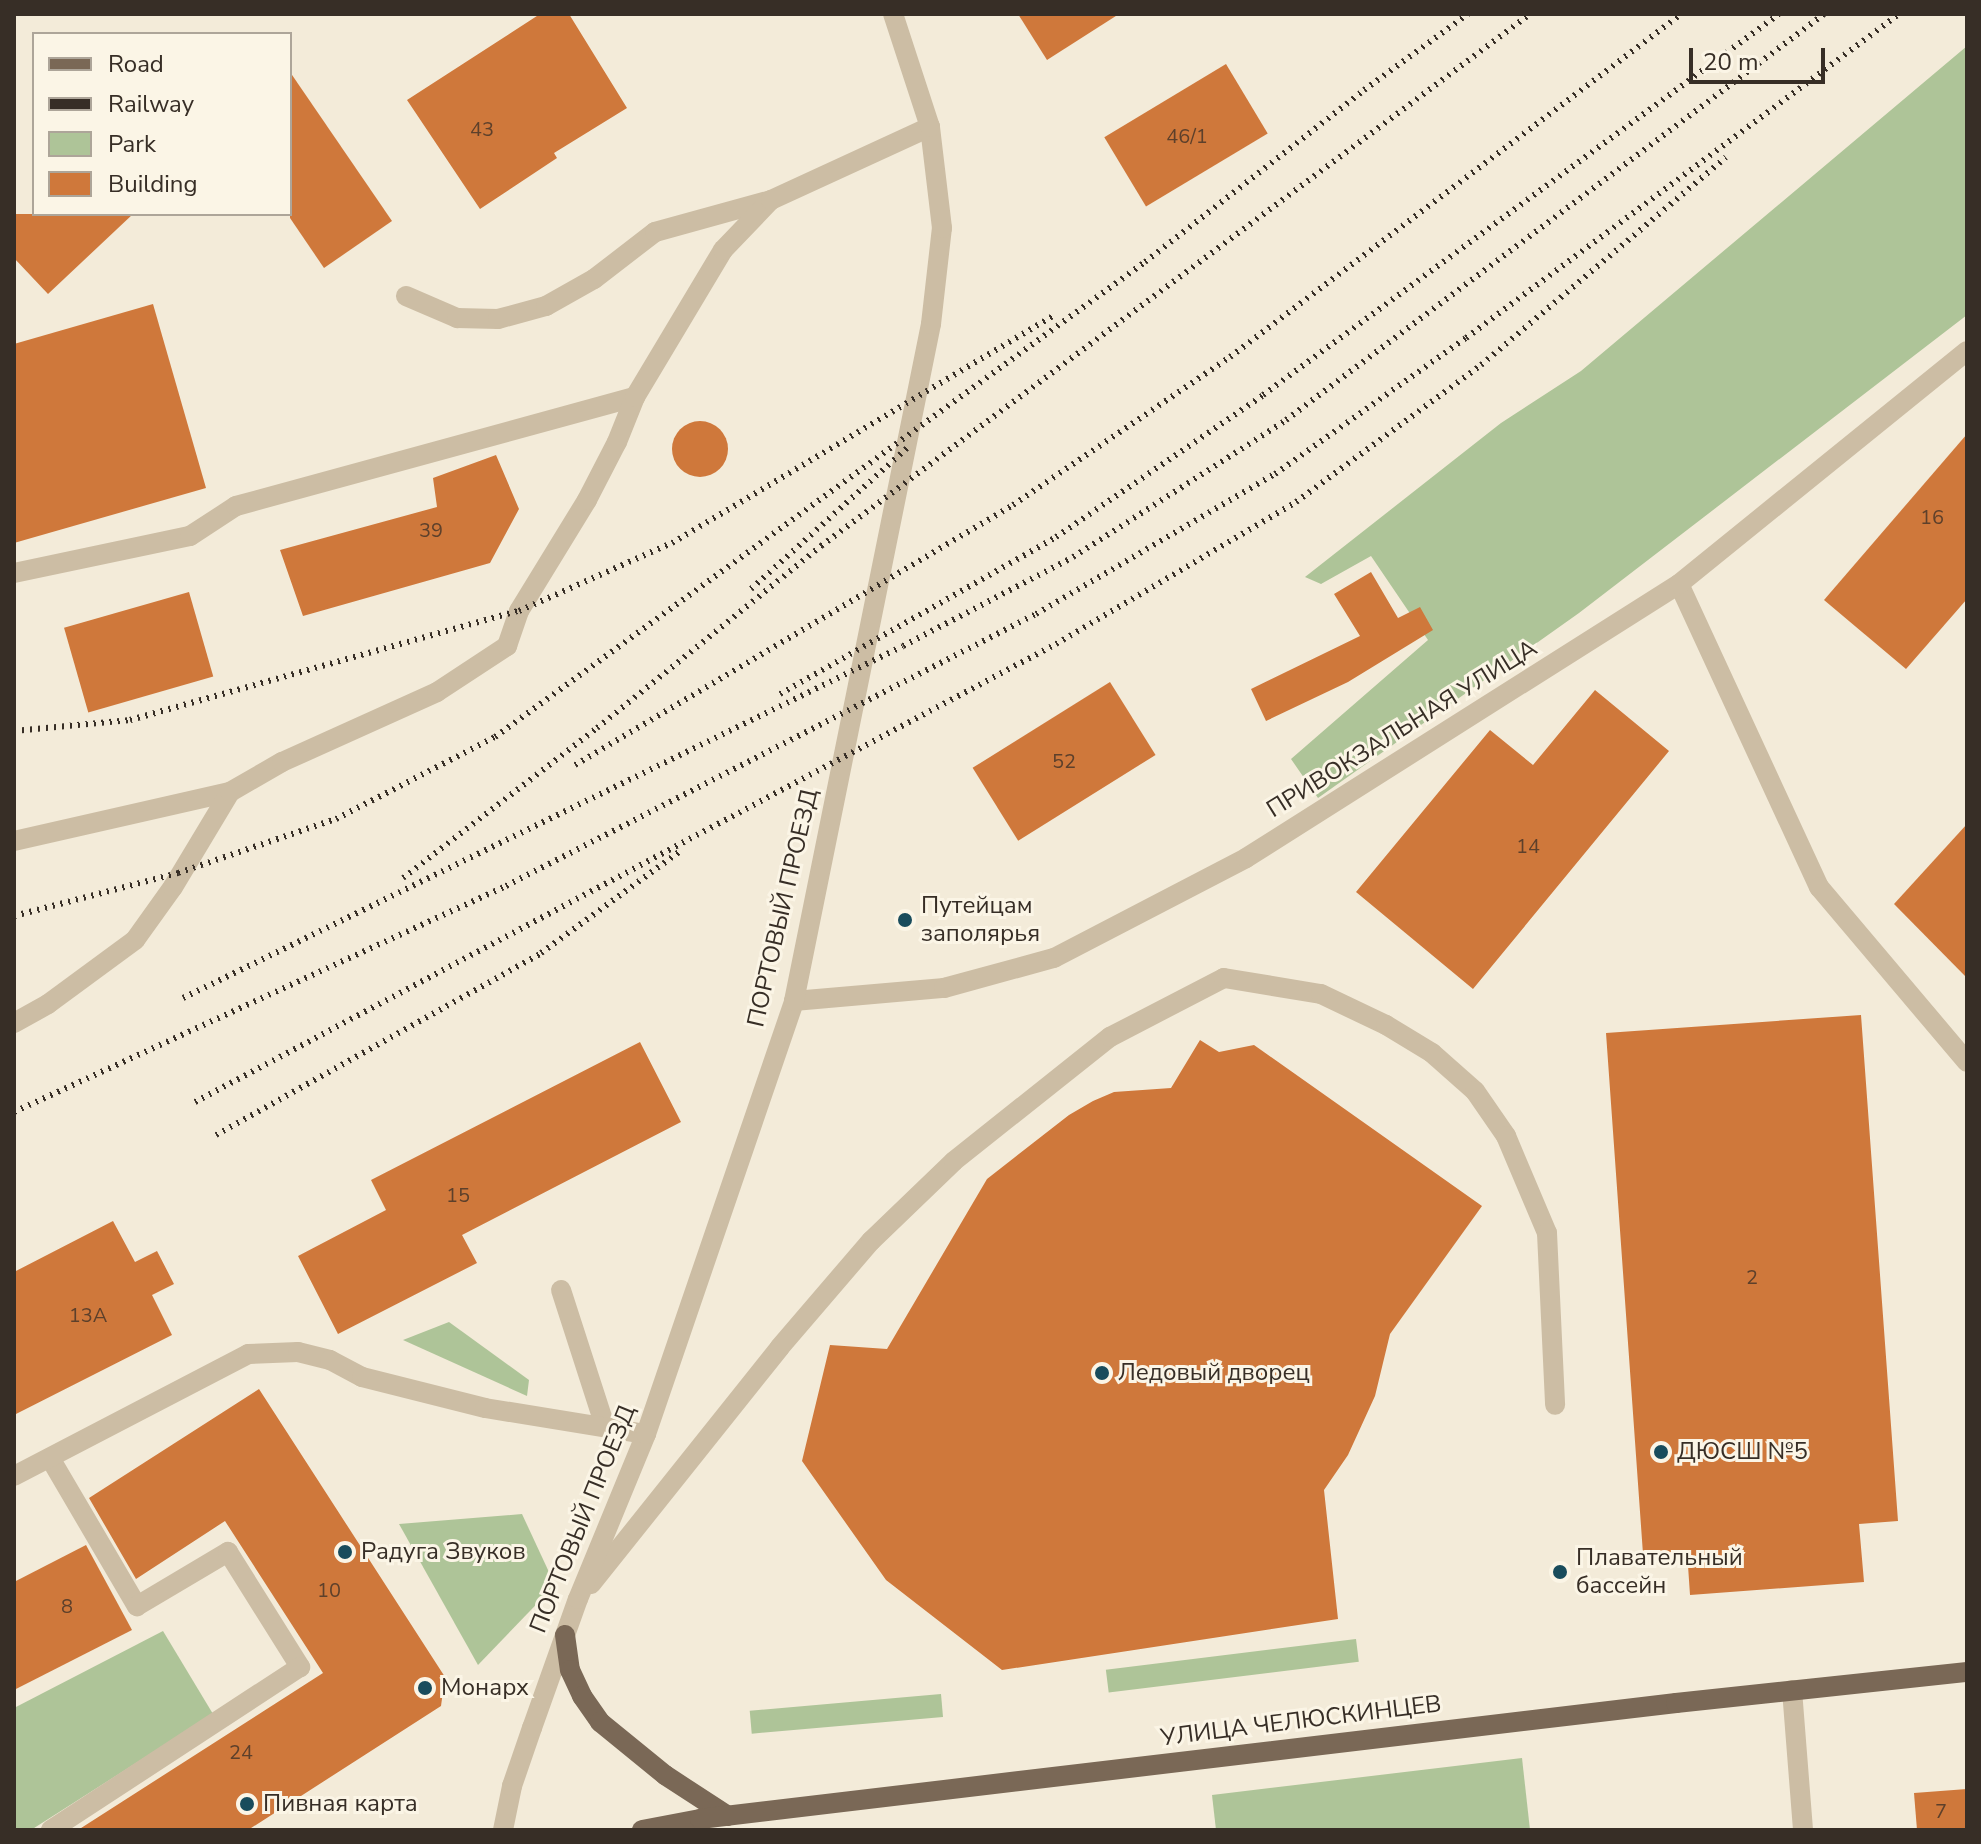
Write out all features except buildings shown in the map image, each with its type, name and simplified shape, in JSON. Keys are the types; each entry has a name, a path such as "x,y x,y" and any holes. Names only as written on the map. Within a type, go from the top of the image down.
{"main road":[{"path":"565,1635 570,1670 582,1696 600,1722 665,1775 728,1816"},
{"name":"УЛИЦА ЧЕЛЮСКИНЦЕВ","path":"642,1830 728,1816 1967,1672"}],"street":[{"name":"ПОРТОВЫЙ ПРОЕЗД","path":"503,1830 512,1786 565,1635 646,1434 794,1001 931,324 942,228 930,127 893,14"},
{"path":"406,296 457,318 498,319 546,306 594,279 655,232 771,200 930,127"},
{"path":"14,841 230,792 282,762 437,692 507,646 519,611 587,500 617,442 635,397 723,250 771,200"},
{"name":"ПРИВОКЗАЛЬНАЯ УЛИЦА","path":"794,1001 944,988 1054,958 1246,858 1679,584 1967,351"},
{"path":"14,573 190,536 236,506 635,397"},
{"path":"1679,584 1819,887 1967,1062"},
{"path":"14,1023 48,1004 135,940 173,887 230,792"},
{"path":"578,1599 780,1347 871,1241 954,1161 1110,1037 1224,978 1321,994 1386,1025 1432,1053 1475,1091 1506,1136 1547,1233 1555,1405"},
{"path":"561,1290 605,1426"},
{"path":"14,1476 248,1354 298,1352 330,1360 362,1377 485,1408 646,1434"},
{"path":"50,1458 137,1606 228,1552 300,1667 51,1830"},
{"path":"1792,1690 1803,1830"}],"green space":[{"path":"1967,46 1967,315 1579,613 1318,798 1291,759 1428,640 1371,556 1321,584 1305,577 1501,423 1581,371"},
{"path":"449,1322 529,1380 527,1396 403,1340"},
{"path":"522,1514 555,1585 478,1665 399,1524"},
{"path":"163,1631 213,1714 31,1830 14,1830 14,1708"},
{"path":"1356,1639 1359,1662 1109,1693 1106,1670"},
{"path":"941,1694 943,1717 752,1734 750,1711"},
{"path":"1522,1758 1530,1830 1216,1830 1212,1795"}],"railway":[{"path":"14,916 178,873 336,819 495,737 1145,262 1364,90 1468,14"},
{"path":"403,878 597,728 821,546 1530,14"},
{"path":"575,765 1013,505 1230,357 1681,14"},
{"path":"780,694 1056,537 1263,395 1779,14"},
{"path":"183,998 903,646 1073,557 1286,420 1824,14"},
{"path":"14,1112 506,886 1036,614 1275,474 1466,338 1899,14"},
{"path":"195,1102 1056,644 1296,502 1481,365 1726,157"},
{"path":"14,731 130,720 519,611 672,543 1055,315"},
{"path":"751,589 908,447"},
{"path":"216,1135 541,953 679,852"}],"place":[{"name":"Путейцам заполярья","path":"905,920"},
{"name":"Ледовый дворец","path":"1102,1373"},
{"name":"ДЮСШ №5","path":"1661,1452"},
{"name":"Радуга Звуков","path":"345,1552"},
{"name":"Плавательный бассейн","path":"1560,1572"},
{"name":"Монарх","path":"425,1688"},
{"name":"Пивная карта","path":"247,1804"}]}
